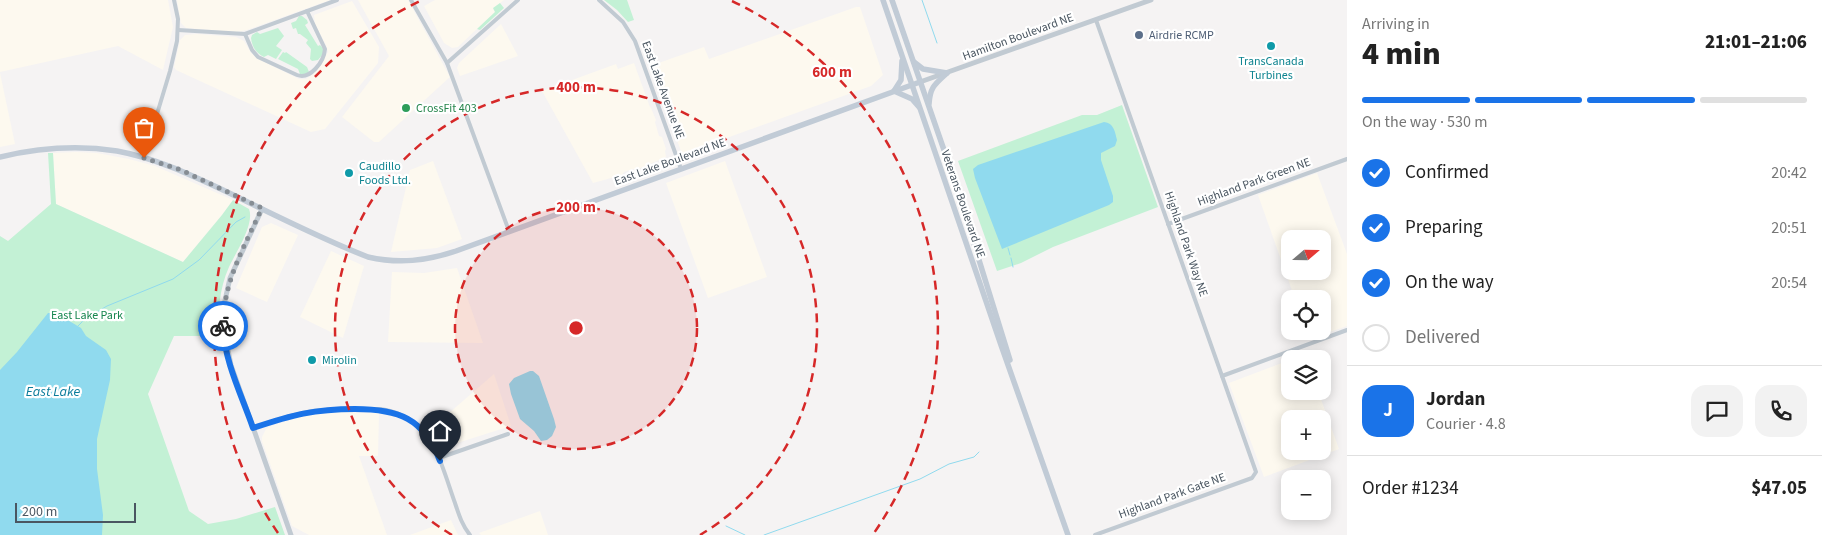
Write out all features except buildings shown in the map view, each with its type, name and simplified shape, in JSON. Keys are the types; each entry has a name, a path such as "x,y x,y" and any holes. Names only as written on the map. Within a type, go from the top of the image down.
{"main road":[{"name":"Veterans Boulevard NE","path":"883,0 1068,535"},
{"name":"Veterans Boulevard NE","path":"892,0 953,176 1026,415"},
{"path":"902,54 901,80 894,91 912,99 921,108"},
{"path":"912,60 924,70 947,73"},
{"path":"929,107 930,93 933,86 947,73"},
{"name":"East Lake Boulevard NE","path":"0,157 31,151 71,148 116,151 144,158 181,170 368,257 390,261 414,261 439,257 920,82"}],"street":[{"path":"144,158 172,64 178,30 174,0"},
{"path":"178,30 245,34 337,0"},
{"path":"411,0 447,63 509,231"},
{"path":"447,63 518,0"},
{"name":"East Lake Avenue NE","path":"599,0 623,22 635,40 680,169"},
{"name":"Hamilton Boulevard NE","path":"920,82 1151,0"},
{"path":"245,34 252,50 258,57 301,77 307,76 325,53 324,46 307,11"},
{"name":"Highland Park Way NE","path":"1096,20 1256,469 1255,475"},
{"name":"Highland Park Green NE","path":"1168,224 1347,159"},
{"path":"262,208 233,270 224,312 224,330 227,350 291,535"},
{"path":"1222,376 1347,330"},
{"path":"253,428 296,414 321,410 370,409 388,411 408,419 417,425 428,437 439,458 461,521 470,535"},
{"path":"439,458 508,434"},
{"name":"Highland Park Gate NE","path":"1095,535 1255,475"}],"shaded area":[{"path":"0,0 168,0 173,27 163,70 118,46 0,72"},
{"path":"177,0 330,0 247,30 236,32 186,28 181,23"},
{"path":"358,0 408,0 450,77 379,142 374,142 342,117 389,56"},
{"path":"435,0 504,0 493,9 495,12 458,47 452,48 444,43 424,6"},
{"path":"352,1 379,47 378,63 325,129 311,132 176,70 174,67 180,40 185,35 236,37 244,41 251,53 258,59 299,79 306,79 312,75 328,52 315,24 314,15"},
{"path":"860,7 883,75 871,86 682,154 650,66 704,47 709,59"},
{"path":"501,24 518,56 460,76 457,68 459,63"},
{"path":"634,63 656,120 659,136 662,137 666,149 666,157 636,170 624,172 622,175 593,183 542,91 616,64 618,69"},
{"path":"0,73 15,144 0,147"},
{"path":"53,153 97,153 155,166 233,200 183,262 56,204"},
{"path":"433,161 462,239 437,248 391,252 410,170"},
{"path":"725,161 767,277 708,298 666,183"},
{"path":"1317,173 1347,254 1347,326 1331,332 1331,290 1292,290 1288,280 1331,280 1331,230 1281,230 1281,260 1258,195"},
{"path":"271,223 298,235 267,302 236,288 262,227"},
{"path":"331,251 364,266 343,338 300,317"},
{"path":"457,268 483,343 388,342 392,272 424,273"},
{"path":"1281,363 1281,400 1321,400 1325,410 1281,410 1281,460 1310,460 1264,477 1229,383"},
{"path":"494,374 511,426 451,445 444,444 433,427"},
{"path":"329,412 379,413 378,456 359,456 387,535 309,535 292,526 262,437 266,429 271,426 306,415"},
{"path":"1331,427 1339,449 1331,452"},
{"path":"540,511 548,535 481,535 479,533"},
{"path":"451,520 458,535 410,535"}],"green space":[{"path":"604,0 627,0 634,20 628,22"},
{"path":"500,3 504,8 480,30 477,29 495,12 493,8"},
{"path":"299,16 307,20 308,23 305,25 318,46 320,45 323,48 323,54 318,60 312,61 310,59 311,49 306,43 308,40 298,34 296,28 293,29 291,23 296,21"},
{"path":"278,28 284,36 276,46 282,50 276,59 268,55 264,57 259,54 253,47 252,35 257,32 260,34"},
{"path":"283,52 286,52 307,67 309,72 307,74 300,74 298,69 278,59"},
{"path":"1122,105 1158,207 1053,247 1021,263 997,271 958,161 1082,115 1097,115"},
{"name":"East Lake Park","path":"48,153 53,153 56,204 183,262 233,200 249,209 250,215 247,230 229,267 221,292 218,336 174,336 148,394 189,511 208,524 236,519 275,507 285,535 0,535 0,236 8,241 51,204"}],"water":[{"path":"1104,122 1112,126 1117,140 1115,146 1101,153 1101,160 1113,196 1113,202 1002,249 973,169 978,165"},
{"name":"East Lake","path":"48,313 56,313 81,328 86,336 106,350 111,359 110,380 97,439 97,469 103,515 102,535 0,535 0,370"},
{"path":"530,371 539,376 556,427 552,436 547,440 541,441 534,431 520,419 511,394 509,384 514,378"}],"waterway":[{"path":"922,0 937,43"},
{"path":"78,326 85,319 107,306 173,279 199,260 236,222 245,217"},
{"path":"1008,248 1010,255"},
{"path":"1011,258 1013,267"},
{"path":"764,535 920,479 949,464 974,457 979,452"},
{"path":"726,526 745,535"}],"way so far":[{"path":"144,158 181,170 262,208 230,278 224,306 223,326"}],"place":[{"name":"Airdrie RCMP","path":"1139,35"},
{"name":"TransCanada Turbines","path":"1271,46"},
{"name":"CrossFit 403","path":"406,108"},
{"name":"Caudillo Foods Ltd.","path":"349,173"},
{"name":"Mirolin","path":"312,360"}],"route":[{"path":"223,326 231,365 253,428 290,416 321,410 381,409 401,415 417,425 434,445 440,461"}]}
